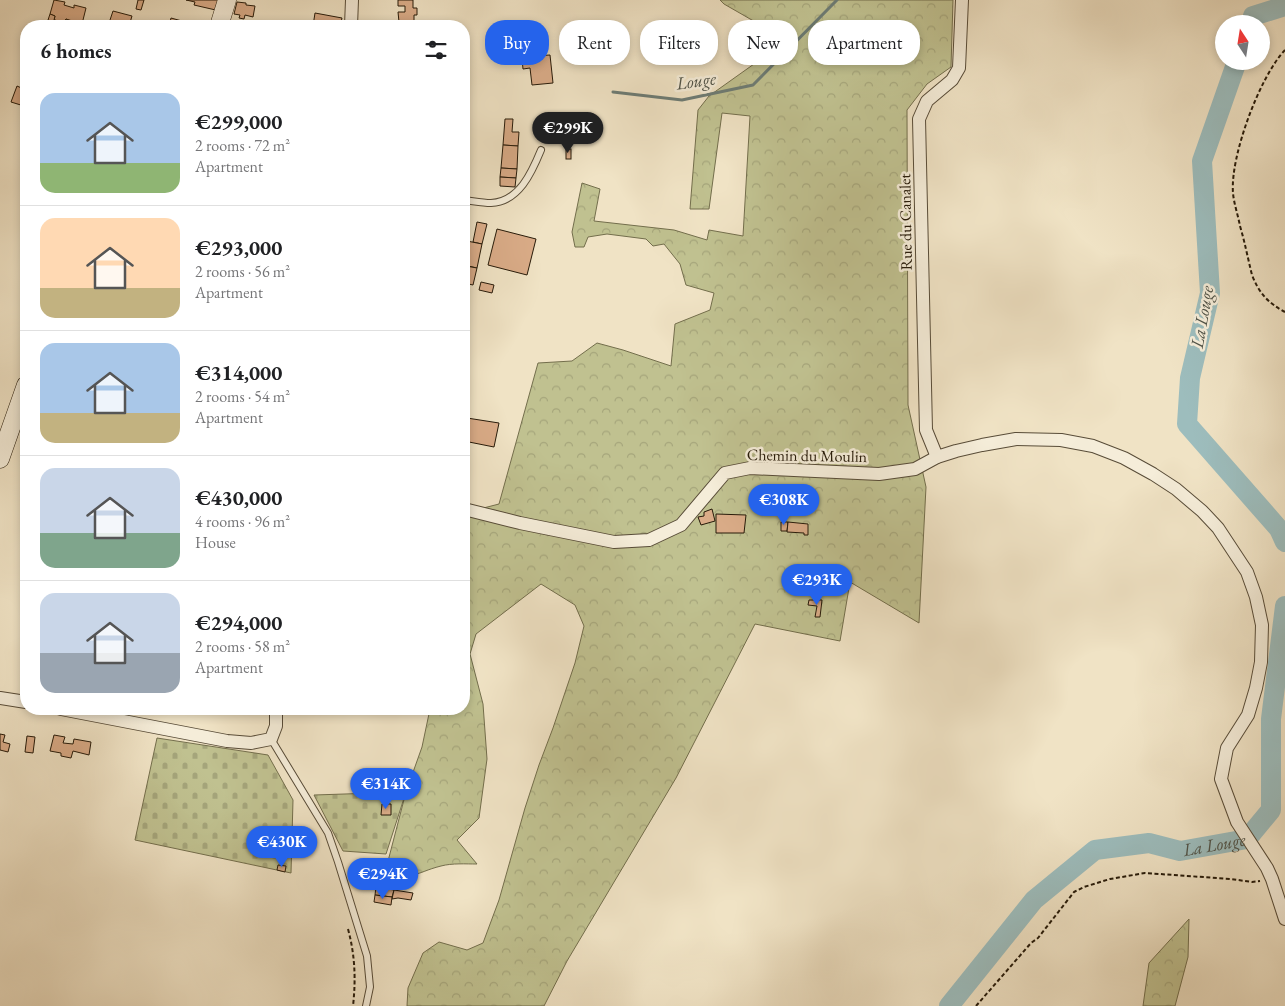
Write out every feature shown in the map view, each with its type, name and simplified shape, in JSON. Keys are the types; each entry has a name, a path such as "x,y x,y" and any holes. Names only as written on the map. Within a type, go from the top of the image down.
{"street":[{"path":"221,20 227,0"},
{"path":"352,0 352,20"},
{"name":"Rue du Canalet","path":"937,457 926,430 919,119 927,101 952,80 959,68 962,0"},
{"path":"0,458 20,402"},
{"name":"Chemin du Moulin","path":"470,510 520,523 614,542 649,540 681,525 725,473 750,468 879,474 915,469 937,457 982,445 1016,439 1061,440 1093,446 1124,458 1176,489 1202,511 1218,528 1248,572 1262,625 1261,662 1248,715 1228,748 1221,779 1237,822 1272,879 1285,918"},
{"path":"0,698 20,701"},
{"path":"93,715 227,741 251,743 271,739 276,726 276,715"}],"lane":[{"path":"470,201 493,203 515,193 524,184 541,150"},
{"path":"271,739 328,833 368,956 370,987 366,1006"}],"path":[{"path":"1285,50 1277,59 1254,104 1239,149 1233,187 1236,210 1255,283 1258,290 1268,301 1285,312"},
{"path":"976,1006 1031,943 1038,938 1074,892 1084,887 1110,878 1145,873 1252,882 1272,879"},
{"path":"347,922 353,946 355,971 353,1006"}],"green space":[{"path":"720,0 953,0 951,67 927,84 907,110 908,405 926,487 919,623 850,582 840,641 755,624 676,778 567,961 544,1006 407,1006 408,988 423,953 439,942 467,950 483,943 499,900 539,765 575,663 584,626 575,605 541,584 476,634 470,654 470,511 499,504 538,363 572,361 597,343 671,366 675,324 710,310 714,293 686,285 680,264 664,244 653,246 646,239 607,234 588,237 584,247 575,247 572,232 582,183 600,189 594,221 674,230 707,240 709,230 743,236 750,116 722,113 709,209 690,209 698,110 709,96 753,65 798,65 798,20 752,20"},
{"path":"470,654 483,704 487,759 479,818 457,840 477,864 445,865 409,875 387,865 406,792 422,747 429,715 470,715"},
{"path":"157,738 268,755 293,800 291,873 135,840"},
{"path":"406,792 386,854 343,851 314,795"},
{"path":"1189,919 1188,957 1175,1006 1143,1006 1149,963"}],"building":[{"path":"54,0 65,2 64,5 74,8 74,5 86,8 83,20 54,20 55,16 50,14"},
{"path":"138,0 144,0 141,10 136,9"},
{"path":"186,0 219,0 220,11 194,5 195,2"},
{"path":"398,0 413,0 413,8 417,8 417,15 414,15 414,20 399,20 398,12 405,12 405,6 398,6"},
{"path":"237,2 255,6 253,17 245,15 244,19 239,18 240,15 234,14"},
{"path":"113,11 132,16 131,20 110,20"},
{"path":"315,13 342,18 342,20 314,20"},
{"path":"50,14 55,16 54,20 48,20"},
{"path":"550,55 553,83 532,85 530,68 523,69 523,65 549,65"},
{"path":"17,86 20,87 20,105 11,102"},
{"path":"505,119 513,119 512,132 519,132 518,146 503,145"},
{"path":"503,145 518,146 517,169 501,168"},
{"path":"566,149 571,149 571,159 566,159"},
{"path":"501,168 517,169 516,178 500,177"},
{"path":"500,177 516,178 515,187 500,186"},
{"path":"477,222 487,224 482,244 473,242"},
{"path":"497,229 536,239 527,275 488,265"},
{"path":"470,242 482,244 477,268 470,266"},
{"path":"470,267 477,268 473,285 470,284"},
{"path":"481,282 494,285 492,293 479,290"},
{"path":"470,418 499,423 494,447 470,442"},
{"path":"712,509 715,521 701,525 698,517 704,516 704,512"},
{"path":"716,514 746,515 744,533 716,533"},
{"path":"781,522 788,522 787,531 781,531"},
{"path":"788,522 808,524 808,535 787,532"},
{"path":"809,600 822,600 820,617 815,617 817,606 808,605"},
{"path":"0,734 5,735 3,742 10,744 8,752 0,750"},
{"path":"54,735 65,737 63,743 73,744 74,739 91,742 89,755 73,751 71,758 61,756 61,753 50,751"},
{"path":"27,736 35,737 33,753 25,752"},
{"path":"382,804 391,804 391,815 381,815"},
{"path":"278,865 286,866 285,872 277,870"},
{"path":"376,887 394,890 392,897 375,895"},
{"path":"394,890 413,893 411,900 392,899"},
{"path":"375,895 392,897 391,905 374,902"}],"waterway":[{"name":"Louge","path":"613,92 682,100 753,85 837,0"},
{"name":"La Louge","path":"1256,15 1285,6"},
{"name":"La Louge","path":"1234,70 1202,161 1210,293 1190,378 1187,424 1279,529 1285,542"},
{"name":"La Louge","path":"949,1006 1034,900 1095,850 1149,843 1180,851 1247,839 1271,810 1271,719 1285,606"}]}
